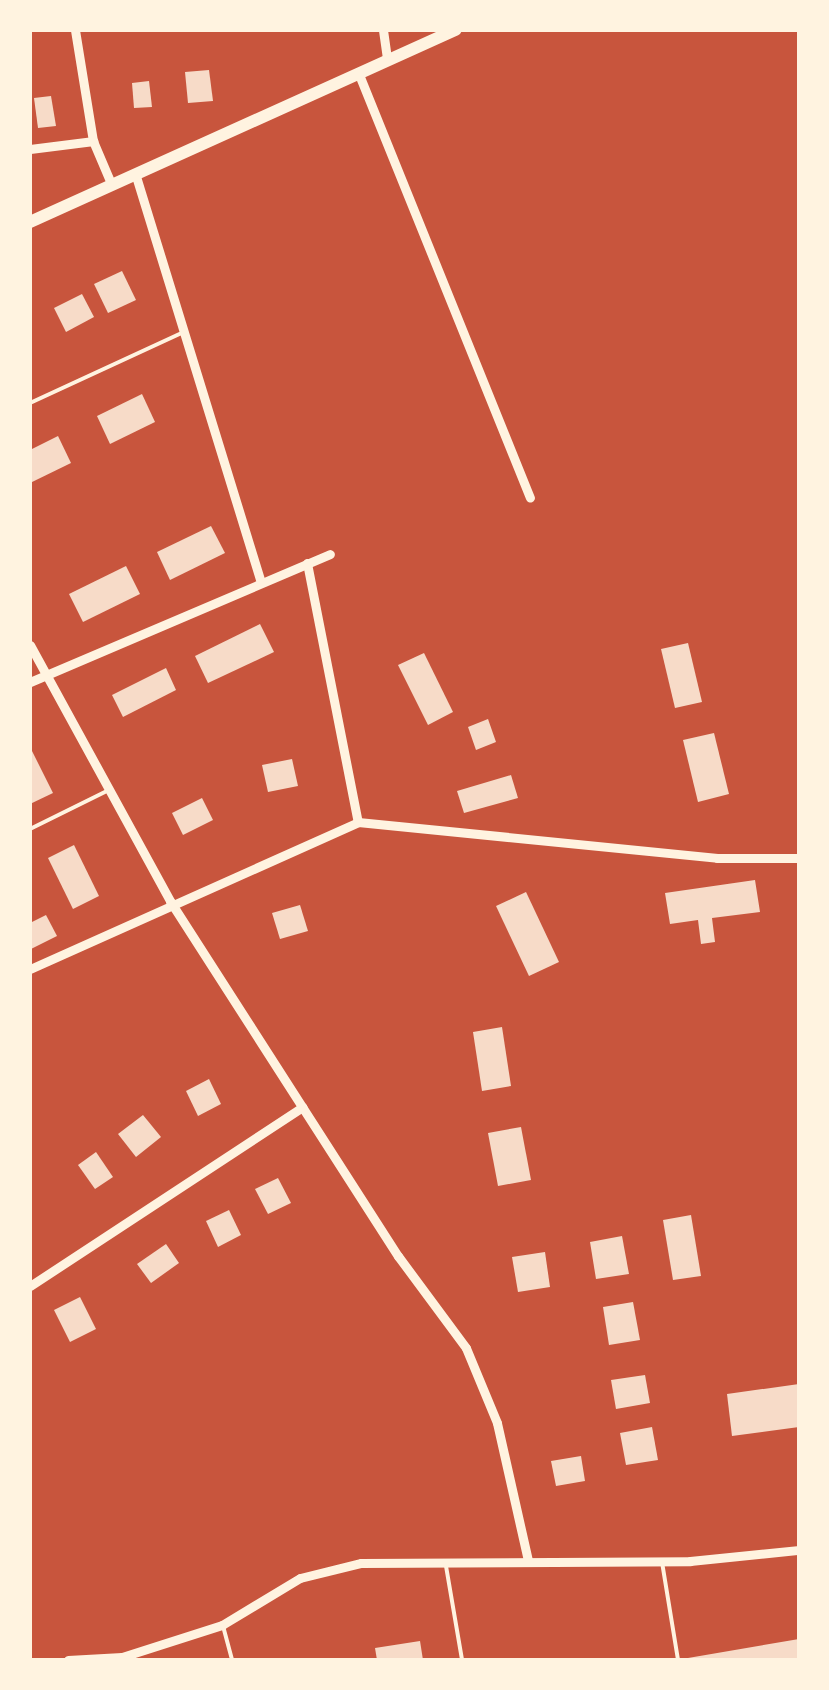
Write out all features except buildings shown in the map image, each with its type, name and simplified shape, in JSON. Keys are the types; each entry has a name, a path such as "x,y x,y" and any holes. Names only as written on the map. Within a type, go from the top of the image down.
{"main road":[{"path":"30,222 134,170 456,30"}],"street":[{"path":"76,30 93,141 110,181"},
{"path":"383,30 388,59"},
{"path":"358,72 530,498"},
{"path":"30,149 93,141"},
{"path":"134,170 261,582"},
{"path":"30,682 330,554"},
{"path":"307,563 358,822"},
{"path":"30,645 170,901 398,1256 466,1348 497,1424 528,1560"},
{"path":"30,969 170,901 358,822 700,857 799,858"},
{"path":"30,1286 303,1107"},
{"path":"68,1660 120,1659 222,1625 300,1578 361,1563 662,1562 799,1550"}],"lane":[{"path":"30,403 184,332"},
{"path":"30,829 109,790"},
{"path":"662,1562 678,1660"},
{"path":"446,1565 462,1660"},
{"path":"222,1625 232,1660"}]}
